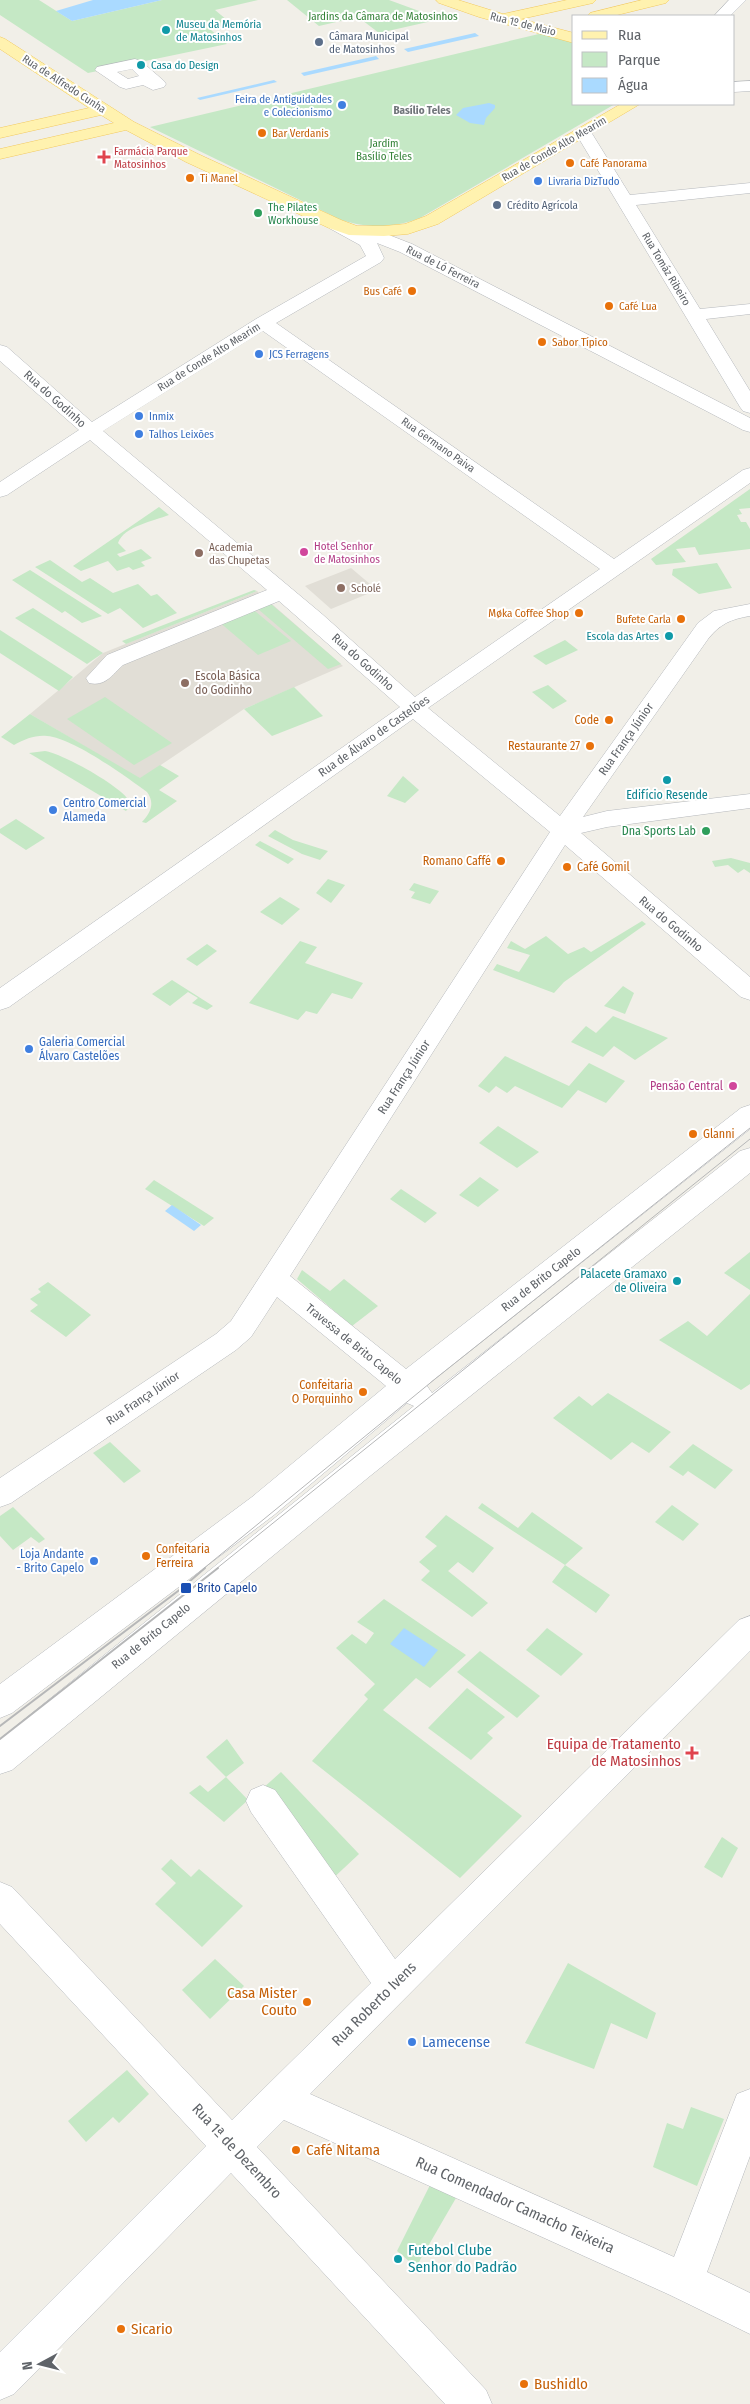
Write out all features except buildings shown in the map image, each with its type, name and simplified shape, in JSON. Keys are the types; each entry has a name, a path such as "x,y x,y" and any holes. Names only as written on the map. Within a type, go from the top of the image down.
{"main road":[{"path":"495,17 516,16 588,0"},
{"path":"599,15 662,0"},
{"name":"Rua 1º de Maio","path":"452,1 495,17 572,37"},
{"path":"540,28 572,22"},
{"name":"Rua de Alfredo Cunha","path":"0,42 128,125"},
{"name":"Rua de Conde Alto Mearim","path":"364,232 408,228 432,220 630,105"},
{"path":"0,133 103,110"},
{"path":"0,154 128,125"},
{"name":"Rua de Ló Ferreira","path":"128,125 200,162 335,224 364,232"}],"street":[{"path":"722,15 738,0"},
{"path":"735,88 750,86"},
{"name":"Rua Tomáz Ribeiro","path":"583,132 750,407"},
{"path":"624,201 750,188"},
{"name":"Rua de Conde Alto Mearim","path":"0,491 91,431 263,323 375,258 373,248 367,242 335,224"},
{"name":"Rua de Ló Ferreira","path":"364,232 406,248 688,392 750,426"},
{"path":"694,315 750,309"},
{"name":"Rua Germano Paiva","path":"263,323 614,568"},
{"name":"Rua do Godinho","path":"0,351 91,431 282,592 414,708 564,831 750,991"},
{"path":"688,392 721,395 734,387 736,383"},
{"name":"Rua de Álvaro de Castelões","path":"0,1001 414,708 750,474"},
{"path":"98,678 115,660 282,592"},
{"name":"Rua França Júnior","path":"0,1494 226,1342 241,1329 275,1280 553,844 564,831 573,813 712,619 723,614 750,610"},
{"path":"564,831 607,819 750,801"},
{"name":"Rua de Brito Capelo","path":"0,1703 263,1506 406,1386 750,1114"},
{"name":"Rua de Brito Capelo","path":"0,1759 359,1468 750,1158"},
{"name":"Travessa de Brito Capelo","path":"275,1280 434,1408"},
{"path":"334,1446 359,1468"},
{"name":"Rua Roberto Ivens","path":"0,2380 750,1630"},
{"path":"54,1661 84,1691"},
{"path":"263,1801 393,1985"},
{"name":"Rua 1ª de Dezembro","path":"0,1899 472,2404"},
{"name":"Rua Comendador Camacho Teixeira","path":"280,2099 684,2281 750,2314"},
{"path":"684,2281 750,2107"}],"shaded area":[{"name":"Scholé","path":"351,568 377,590 331,609 305,586"},
{"name":"Escola Básica do Godinho","path":"257,591 343,666 244,709 140,779 30,714 103,653"}],"green space":[{"path":"0,0 39,0 72,21 162,0 258,0 215,10 233,25 211,30 227,44 88,73 0,15"},
{"name":"Jardins da Câmara de Matosinhos","path":"287,0 389,0 441,19 379,33 358,17 319,26"},
{"name":"Jardim Basílio Teles","path":"543,33 572,42 572,105 613,105 420,218 400,224 380,226 369,226 339,219 150,127"},
{"path":"750,489 750,508 739,509 742,514 737,515 741,522 746,522 750,529 750,549 699,555 695,547 676,549 686,562 656,565 651,559"},
{"path":"159,507 169,515 133,528 121,537 118,543 126,551 117,554 120,557 141,549 152,558 141,562 145,566 133,570 129,567 117,571 108,561 81,571 73,566"},
{"path":"50,560 82,582 90,578 113,593 138,584 151,596 157,594 177,613 143,628 120,608 108,614 35,567"},
{"path":"717,563 732,588 699,594 672,575 673,569"},
{"path":"30,570 102,616 82,623 65,611 62,613 12,580"},
{"path":"254,590 257,591 126,644 122,641"},
{"path":"271,604 341,664 328,669 258,609"},
{"path":"250,607 291,641 258,655 218,621"},
{"path":"33,608 103,653 87,664 15,618"},
{"path":"0,630 73,677 59,691 0,653"},
{"path":"565,640 578,650 546,665 533,656"},
{"path":"548,685 567,701 553,709 532,692"},
{"path":"294,687 323,716 272,736 244,709"},
{"path":"105,697 172,743 134,765 67,719"},
{"path":"30,714 140,778 160,765 179,776 159,790 177,801 146,823 142,822 148,815 151,807 151,800 147,792 84,750 58,738 47,736 26,739 14,745 1,737"},
{"path":"45,751 65,758 104,780 125,795 130,802 129,807 126,811 29,753"},
{"path":"403,776 419,790 405,803 387,796"},
{"path":"16,819 45,838 26,850 0,833 0,829"},
{"path":"275,830 293,840 328,851 320,860 302,854 268,836"},
{"path":"260,841 294,859 288,864 255,845"},
{"path":"731,858 750,863 750,873 744,869 738,873 728,865 715,867 712,861"},
{"path":"328,879 345,885 331,903 316,893"},
{"path":"414,883 439,891 430,904 411,898 415,892 409,890"},
{"path":"280,897 300,909 282,925 260,912"},
{"path":"642,921 646,924 564,982 554,993 493,970 497,964 519,972 530,955 507,948 511,941 525,949 546,936 568,954 584,947 591,952"},
{"path":"300,941 317,947 305,963 363,983 352,999 332,993 317,1014 306,1011 298,1020 249,1003"},
{"path":"207,944 217,951 197,966 186,959"},
{"path":"172,980 213,1006 207,1010 192,1003 198,998 188,992 170,1006 152,994"},
{"path":"623,986 634,993 625,1014 604,1006"},
{"path":"613,1016 668,1038 635,1060 614,1046 603,1057 571,1042 586,1026 596,1033"},
{"path":"505,1056 569,1086 589,1063 625,1081 606,1103 578,1090 562,1108 515,1086 507,1093 496,1086 489,1093 478,1086"},
{"path":"498,1126 539,1152 517,1168 479,1143"},
{"path":"480,1177 499,1190 478,1207 459,1195"},
{"path":"154,1180 214,1218 204,1226 145,1189"},
{"path":"401,1189 437,1213 425,1223 390,1199"},
{"path":"750,1252 750,1290 724,1273"},
{"path":"302,1270 330,1291 344,1279 378,1306 352,1326 297,1279"},
{"path":"48,1282 91,1315 66,1337 30,1311 38,1305 30,1299 41,1292 38,1289"},
{"path":"750,1294 750,1384 741,1390 659,1340 688,1321 707,1336"},
{"path":"608,1393 671,1432 649,1453 632,1442 611,1460 553,1418 579,1396 592,1406"},
{"path":"110,1442 141,1471 124,1483 93,1453"},
{"path":"693,1444 733,1470 715,1489 688,1471 683,1476 669,1467"},
{"path":"482,1503 518,1528 532,1512 583,1548 565,1565 478,1508"},
{"path":"672,1505 699,1524 683,1541 655,1522"},
{"path":"13,1507 45,1539 39,1543 31,1537 13,1550 0,1536 0,1516"},
{"path":"446,1515 494,1548 473,1573 458,1562 448,1571 488,1603 472,1617 421,1580 430,1571 419,1562 437,1546 425,1537"},
{"path":"565,1565 610,1595 596,1613 552,1582"},
{"path":"384,1599 466,1655 430,1688 416,1678 383,1710 522,1816 460,1878 312,1761 368,1699 364,1695 375,1684 336,1648 352,1634 366,1644 374,1633 357,1622"},
{"path":"547,1628 583,1654 561,1676 526,1650"},
{"path":"480,1651 540,1696 517,1718 457,1672"},
{"path":"467,1688 505,1717 487,1733 493,1738 471,1760 428,1728"},
{"path":"227,1739 244,1763 226,1777 206,1757"},
{"path":"281,1772 359,1854 328,1883 262,1789"},
{"path":"226,1777 248,1800 224,1822 189,1793 200,1785 208,1792"},
{"path":"722,1837 738,1848 722,1878 704,1867"},
{"path":"171,1859 191,1877 199,1869 243,1906 202,1947 155,1904 176,1883 161,1869"},
{"path":"215,1959 244,1986 210,2019 182,1990"},
{"path":"568,1963 656,2013 647,2039 611,2023 594,2069 525,2043"},
{"path":"127,2070 149,2094 119,2123 113,2117 86,2142 68,2121"},
{"path":"691,2107 724,2119 697,2186 653,2167 667,2123 683,2129"},
{"path":"430,2185 456,2198 416,2267 397,2251"}],"water":[{"path":"93,0 162,0 72,21 56,11"},
{"path":"475,33 479,36 408,52 404,49"},
{"path":"376,56 379,59 304,76 301,73"},
{"path":"274,80 277,82 200,100 197,98"},
{"path":"489,103 495,105 495,108 486,118 484,125 470,123 456,115 463,108"},
{"path":"172,1205 201,1225 194,1231 165,1211"},
{"path":"404,1628 438,1650 424,1667 390,1644"}],"tram line":[{"path":"203,1569 435,1379 750,1128"},
{"path":"216,1569 750,1139"},
{"path":"0,1726 182,1588 205,1568"},
{"path":"0,1739 218,1568"}],"place":[{"name":"Museu da Memória de Matosinhos","path":"166,30"},
{"name":"Câmara Municipal de Matosinhos","path":"319,42"},
{"name":"Casa do Design","path":"141,65"},
{"name":"Feira de Antiguidades e Colecionismo","path":"342,105"},
{"name":"Bar Verdanis","path":"262,133"},
{"name":"Farmácia Parque Matosinhos","path":"104,157"},
{"name":"Café Panorama","path":"570,163"},
{"name":"Ti Manel","path":"190,178"},
{"name":"Livraria DizTudo","path":"538,181"},
{"name":"Crédito Agrícola","path":"497,205"},
{"name":"The Pilates Workhouse","path":"258,213"},
{"name":"Bus Café","path":"412,291"},
{"name":"Café Lua","path":"609,306"},
{"name":"Sabor Típico","path":"542,342"},
{"name":"JCS Ferragens","path":"259,354"},
{"name":"Inmix","path":"139,416"},
{"name":"Talhos Leixões","path":"139,434"},
{"name":"Hotel Senhor de Matosinhos","path":"304,552"},
{"name":"Academia das Chupetas","path":"199,553"},
{"name":"Scholé","path":"341,588"},
{"name":"Møka Coffee Shop","path":"579,613"},
{"name":"Bufete Carla","path":"681,619"},
{"name":"Escola das Artes","path":"669,636"},
{"name":"Escola Básica do Godinho","path":"185,683"},
{"name":"Code","path":"609,720"},
{"name":"Restaurante 27","path":"590,746"},
{"name":"Edifício Resende","path":"667,780"},
{"name":"Centro Comercial Alameda","path":"53,810"},
{"name":"Dna Sports Lab","path":"706,831"},
{"name":"Romano Caffé","path":"501,861"},
{"name":"Café Gomil","path":"567,867"},
{"name":"Galeria Comercial Álvaro Castelões","path":"29,1049"},
{"name":"Pensão Central","path":"733,1086"},
{"name":"Glanni","path":"693,1134"},
{"name":"Palacete Gramaxo de Oliveira","path":"677,1281"},
{"name":"Confeitaria O Porquinho","path":"363,1392"},
{"name":"Confeitaria Ferreira","path":"146,1556"},
{"name":"Loja Andante - Brito Capelo","path":"94,1561"},
{"name":"Brito Capelo","path":"186,1588"},
{"name":"Equipa de Tratamento de Matosinhos","path":"692,1753"},
{"name":"Casa Mister Couto","path":"307,2002"},
{"name":"Lamecense","path":"412,2042"},
{"name":"Café Nitama","path":"296,2150"},
{"name":"Futebol Clube Senhor do Padrão","path":"398,2259"},
{"name":"Sicario","path":"121,2329"},
{"name":"Bushidlo","path":"524,2384"}],"district":[{"name":"Basílio Teles","path":"422,110"}]}
